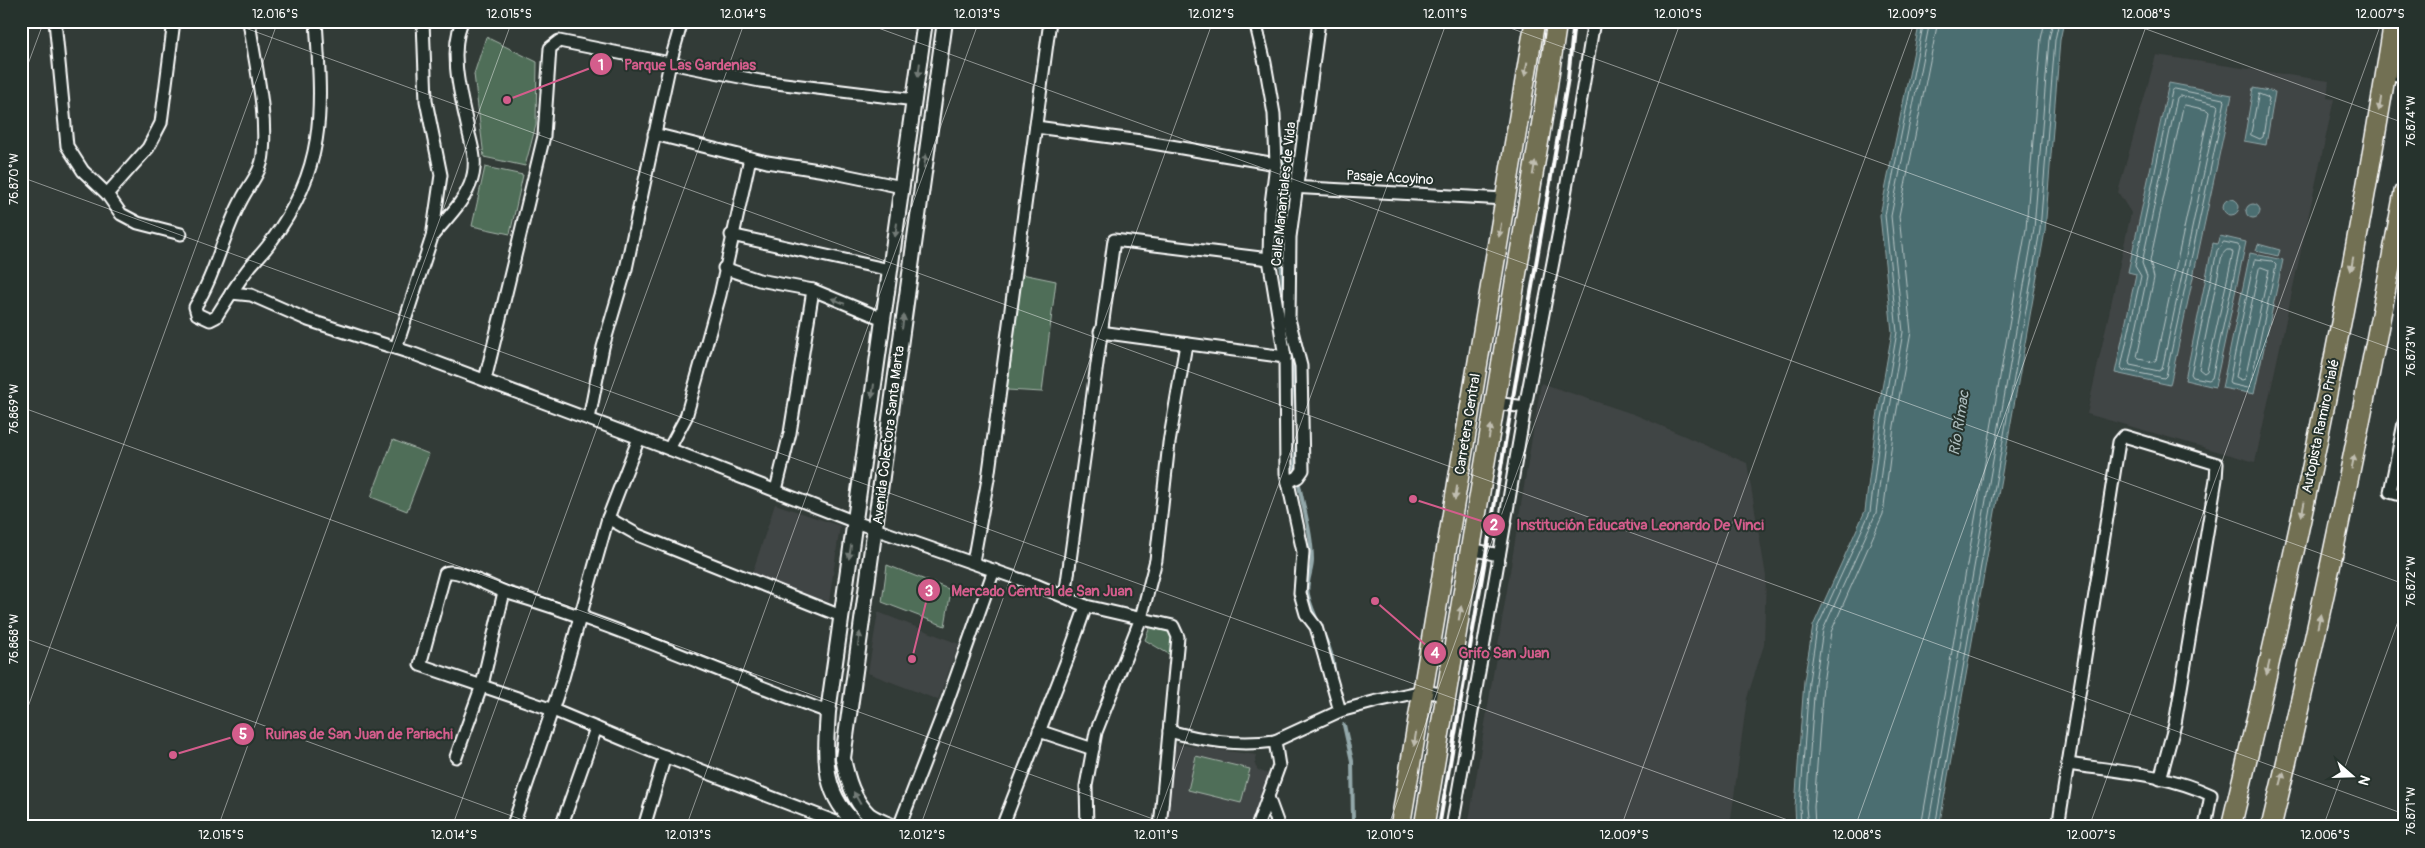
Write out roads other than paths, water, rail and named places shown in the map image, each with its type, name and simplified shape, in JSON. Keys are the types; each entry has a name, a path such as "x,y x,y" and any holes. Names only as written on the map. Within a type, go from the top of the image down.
{"highway":[{"name":"Carretera Central","path":"1400,827 1534,21"},
{"name":"Carretera Central","path":"1424,827 1544,109 1556,21"},
{"name":"Autopista Ramiro Prialé","path":"2231,827 2296,545 2395,74 2394,21"},
{"path":"2271,827 2304,689 2366,399 2404,192"}],"street":[{"path":"55,21 67,146 84,171 107,194 121,214 138,222 181,234"},
{"path":"107,194 148,148 160,123 174,21"},
{"path":"249,21 263,124 263,156 255,178 242,200 209,286 195,308 197,314 210,320 216,317 231,293 270,243 293,206 309,174 319,134 321,107 316,21"},
{"path":"396,348 432,236 441,175 426,101 423,21"},
{"path":"432,236 464,197 472,180 475,163 457,78 458,31 462,21"},
{"path":"590,419 603,347 626,269 670,63 682,21"},
{"name":"Avenida Colectora Santa Marta","path":"860,827 841,807 831,789 825,762 828,712 925,21"},
{"name":"Avenida Colectora Santa Marta","path":"894,827 870,816 859,802 847,779 844,758 945,21"},
{"path":"973,562 988,478 1050,21"},
{"path":"1255,21 1274,114 1276,164 1273,186 1270,259 1285,357 1284,445 1288,482 1303,552 1300,593 1306,614 1316,627 1340,711"},
{"name":"Calle Manantiales de Vida","path":"1288,482 1298,476 1303,470 1301,366 1289,319 1290,237 1319,21"},
{"path":"1452,827 1524,407 1559,231 1594,21"},
{"path":"485,380 544,136 550,48 560,41 760,81 915,100"},
{"path":"1036,127 1141,141 1276,164"},
{"path":"654,134 750,158 902,187"},
{"path":"669,449 686,417 720,295 724,268 750,158"},
{"name":"Pasaje Acoyino","path":"1273,186 1505,199"},
{"path":"732,235 890,270"},
{"path":"1065,597 1114,240 1270,259"},
{"path":"724,268 759,280 813,290 883,319"},
{"path":"776,490 790,433 813,290"},
{"path":"231,293 251,294 308,320 396,348 485,380 776,490 855,522 973,562 1086,606 1173,626 1178,637 1160,827"},
{"path":"1100,332 1285,357"},
{"path":"1087,827 1086,786 1096,732 1141,618 1156,560 1169,443 1186,344"},
{"path":"1495,403 1524,407"},
{"path":"2404,422 2390,492 2404,496"},
{"path":"2058,827 2119,442 2124,436 2217,464 2175,724 2160,779"},
{"path":"513,825 553,710 608,518 639,438"},
{"path":"608,518 638,535 840,616"},
{"path":"1470,549 1499,556"},
{"path":"899,827 944,711 994,570"},
{"path":"828,712 579,617 504,592 454,571 444,573 420,665 553,710 665,756 849,827"},
{"path":"456,757 482,685 504,592"},
{"path":"1002,827 1086,606"},
{"path":"1169,731 1210,742 1254,744 1276,741 1340,711 1423,691 1446,695"},
{"path":"561,827 596,728"},
{"path":"1039,731 1093,749"},
{"path":"1257,827 1278,766 1276,741"},
{"path":"644,827 665,756"},
{"path":"2068,764 2193,786 2211,795 2205,827"},
{"path":"1268,796 1279,827"}],"water":[{"name":"Río Rímac","path":"1920,21 2064,21 2060,40 2045,231 1939,827 1796,827 1795,807 1804,681 1813,626 1865,511 1876,423 1892,332 1880,215"},
{"path":"2169,83 2232,95 2170,385 2115,373 2136,274 2128,272"},
{"path":"2253,88 2275,92 2266,145 2244,141"},
{"path":"2231,199 2239,207 2231,215 2223,207"},
{"path":"2253,204 2258,206 2260,211 2258,216 2253,218 2248,216 2246,211 2248,206"},
{"path":"2220,236 2246,242 2215,387 2185,380 2213,243 2217,244"},
{"path":"2258,244 2280,250 2278,256 2256,251"},
{"path":"2250,253 2283,260 2254,394 2222,388"}],"waterway":[{"path":"1280,125 1285,179 1281,191 1278,218 1284,299"},
{"path":"1293,355 1296,408"},
{"path":"1295,468 1297,443"},
{"path":"1299,485 1312,551 1312,565 1307,586 1308,595 1330,650 1334,670"},
{"path":"1344,725 1352,761 1353,821 1355,827"}],"railway":[{"path":"1439,827 1568,78 1574,21"}],"place":[{"name":"Parque Las Gardenias","path":"507,100"},
{"name":"Institución Educativa Leonardo De Vinci","path":"1413,499"},
{"name":"Grifo San Juan","path":"1375,601"},
{"name":"Mercado Central de San Juan","path":"912,659"},
{"name":"Ruinas de San Juan de Pariachi","path":"173,755"}]}
